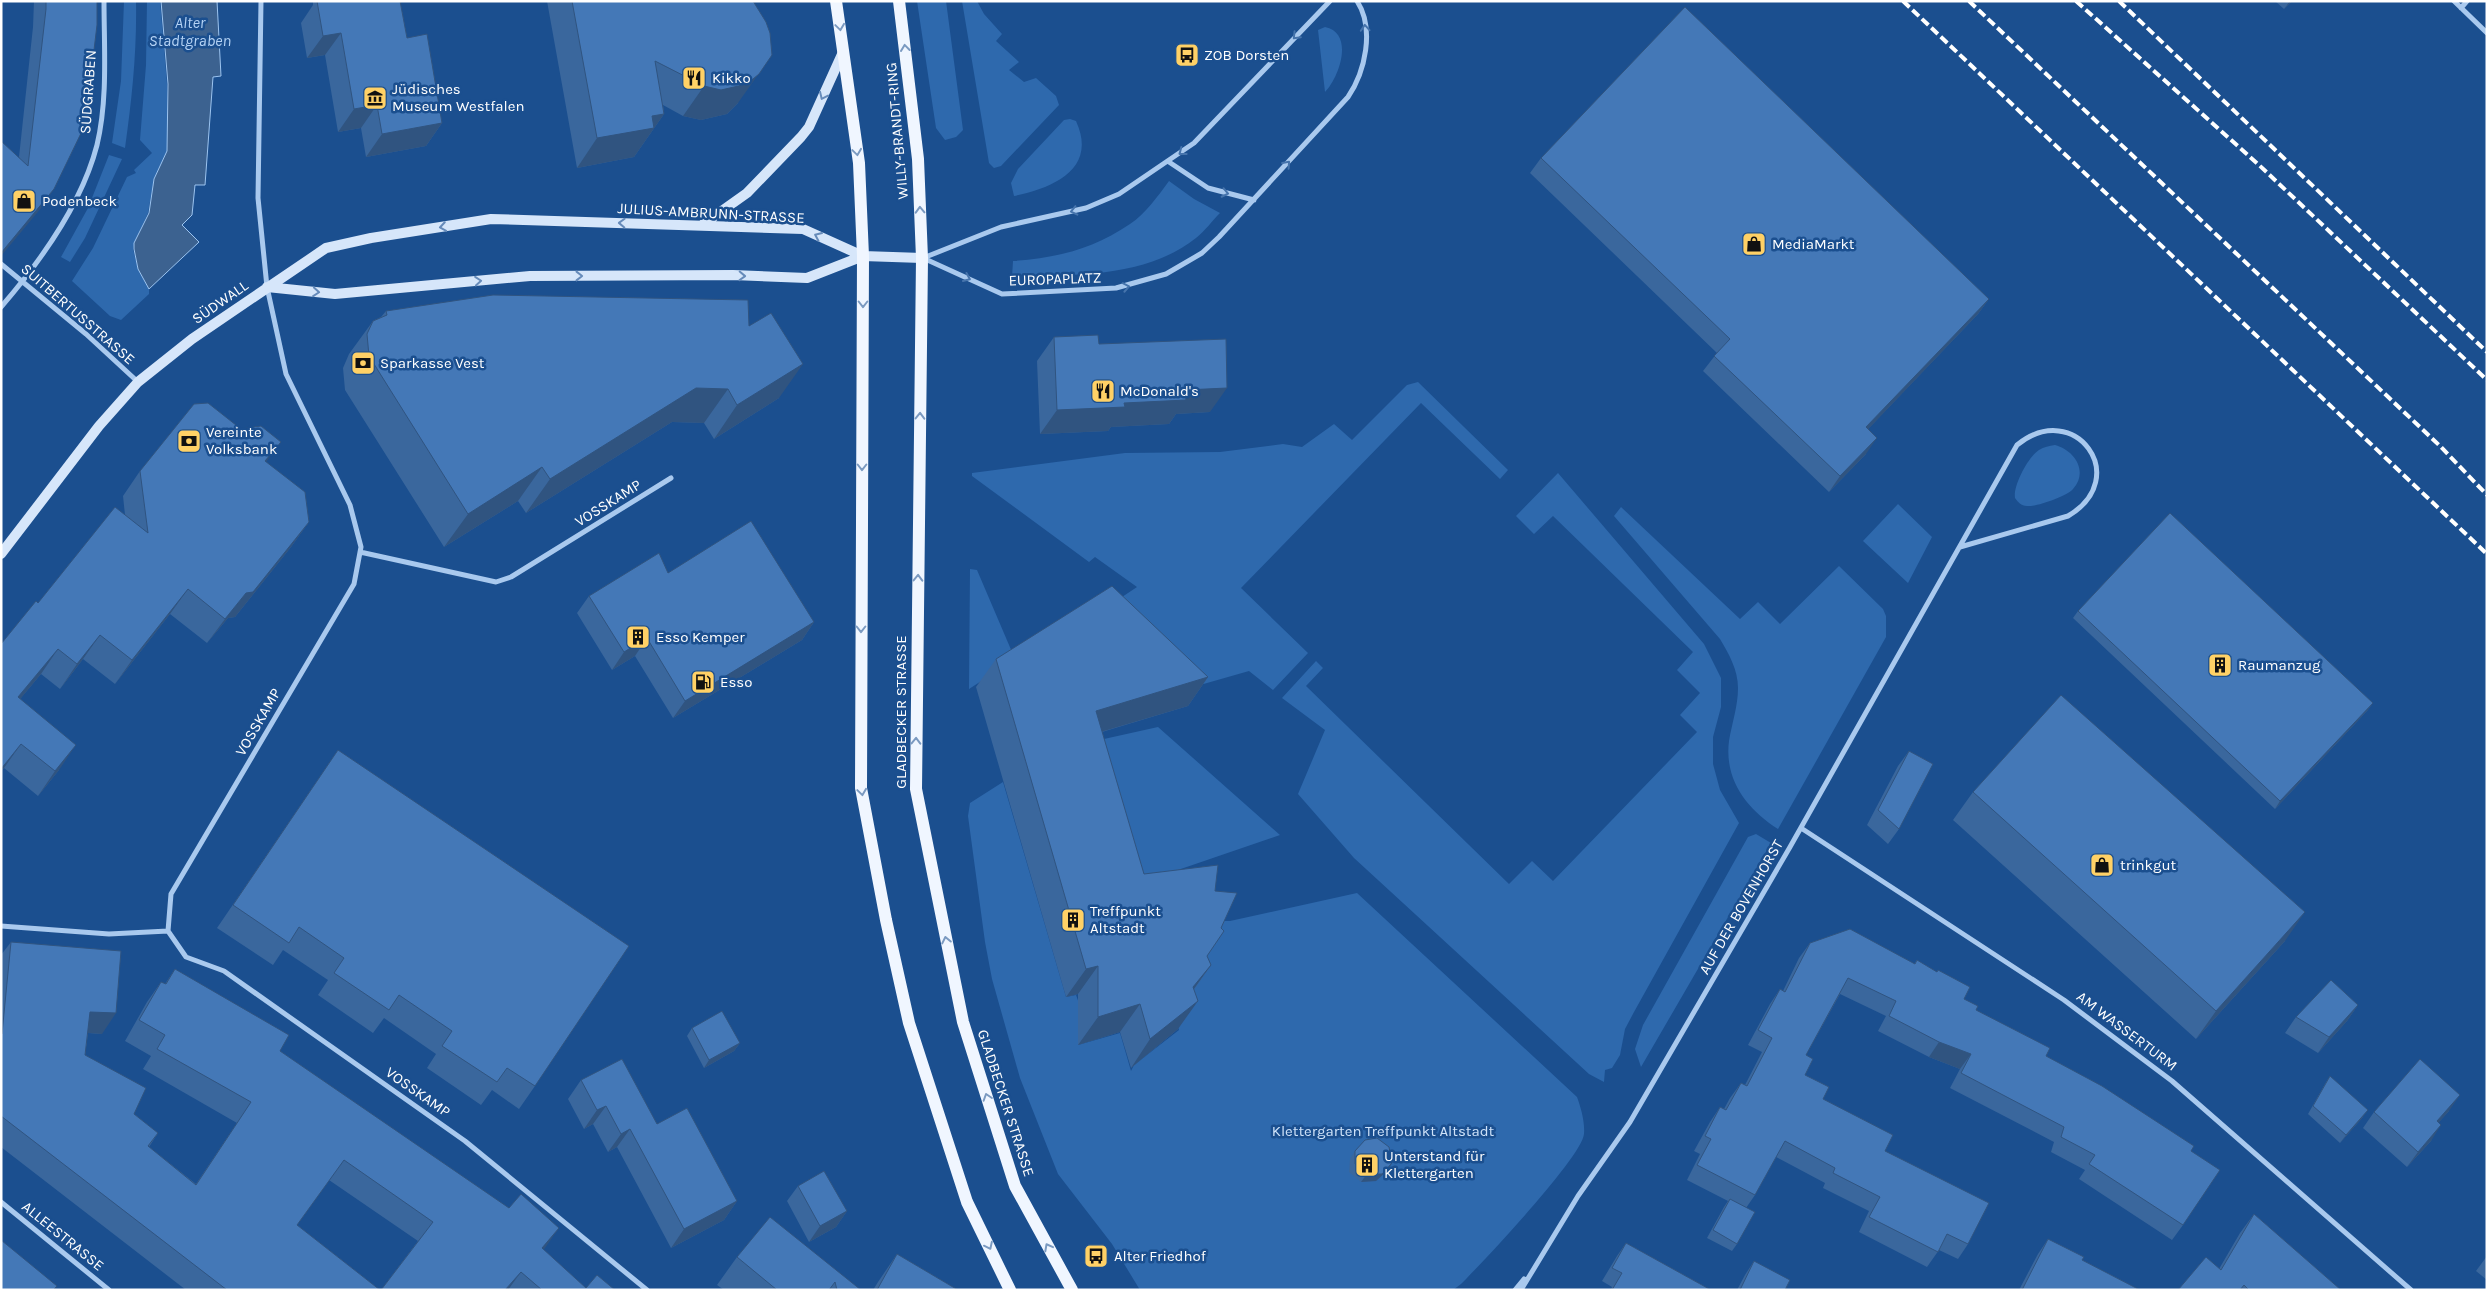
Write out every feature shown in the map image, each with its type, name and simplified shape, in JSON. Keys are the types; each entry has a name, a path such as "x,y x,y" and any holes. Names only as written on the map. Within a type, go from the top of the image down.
{"main road":[{"path":"836,1 859,163 863,256 861,788 886,920 909,1023 967,1202 1010,1290"},
{"name":"WILLY-BRANDT-RING","path":"899,1 918,158 922,258"},
{"path":"702,225 747,193 801,137 809,127 843,52"},
{"name":"JULIUS-AMBRUNN-STRASSE","path":"267,287 326,248 372,238 491,219 803,229 863,256"},
{"path":"267,287 335,294 530,276 733,275 807,278 863,256 922,258"},
{"name":"GLADBECKER STRASSE","path":"922,258 916,790 963,1022 1015,1186 1072,1290"},
{"name":"SÜDWALL","path":"1,554 99,426 138,382 192,339 267,287"}],"street":[{"name":"SÜDGRABEN","path":"1,307 23,282 72,209 97,145 103,91 104,1"},
{"name":"SÜDWALL","path":"261,1 258,198 267,287"},
{"path":"922,258 1001,227 1086,208 1120,194 1194,143 1330,1"},
{"name":"EUROPAPLATZ","path":"922,258 1002,294 1116,288 1149,280 1182,266 1211,245 1348,97 1356,86 1365,57 1364,19 1357,1"},
{"path":"2454,1 2487,33"},
{"path":"2461,8 2467,1"},
{"path":"1169,162 1208,188 1254,200"},
{"name":"SUITBERTUSSTRASSE","path":"1,264 86,334 138,382"},
{"name":"VOSSKAMP","path":"267,287 286,374 350,505 361,547 354,584 172,894 168,931 186,957 224,971 465,1140 648,1290"},
{"name":"AUF DER BOVENHORST","path":"1521,1290 1578,1196 1630,1122 1801,828 1960,546 2017,445 2028,436 2042,430 2056,429 2070,432 2085,443 2092,452 2097,466 2097,482 2092,496 2082,508 2068,516 1960,546"},
{"name":"VOSSKAMP","path":"360,552 496,582 510,577 671,478"},
{"name":"AM WASSERTURM","path":"1801,828 2064,1000 2130,1049 2172,1081 2411,1290"},
{"path":"1,926 109,934 168,931"},
{"name":"ALLEESTRASSE","path":"1,1202 109,1290"},
{"name":"AUF DER BOVENHORST","path":"1515,1290 1530,1273"}],"green space":[{"path":"124,1 136,1 136,38 125,148 112,143 121,81"},
{"path":"147,1 160,1 167,84 167,151 154,179 148,213 133,249 138,269 149,289 149,294 121,320 110,316 72,281 93,248 127,177 136,173 134,170 152,153 140,140 146,65"},
{"path":"917,1 946,1 963,130 956,137 945,140 936,128"},
{"path":"962,1 977,1 984,14 1002,34 996,41 1019,62 1009,70 1024,82 1036,78 1056,96 1059,105 1001,166 994,168 989,163"},
{"path":"1325,27 1334,31 1340,38 1342,56 1335,77 1325,92 1318,30"},
{"path":"1064,120 1076,121 1081,138 1081,152 1076,164 1068,174 1057,181 1043,188 1014,196 1011,183 1018,169"},
{"path":"109,155 122,159 85,238 70,262 61,257 88,208"},
{"path":"1169,181 1194,199 1220,213 1196,238 1176,251 1154,261 1108,272 1012,277 1013,261 1060,255 1088,246 1116,233 1141,215"},
{"path":"1418,382 1508,470 1500,479 1421,403 1241,588 1308,653 1273,690 1249,671 1200,685 1122,597 1137,587 1095,557 1089,562 972,476 972,473 1125,453 1220,452 1283,444 1302,447 1334,424 1352,440 1407,385"},
{"path":"2055,445 2068,451 2077,462 2080,475 2078,482 2070,492 2052,501 2032,506 2021,505 2015,498 2015,492 2023,471 2035,453"},
{"path":"1558,473 1704,644 1721,678 1721,707 1713,737 1713,764 1720,790 1739,823 1625,1029 1620,1055 1612,1068 1605,1070 1604,1082 1589,1074 1354,858 1298,794 1325,730 1282,698 1316,661 1323,668 1306,686 1509,884 1532,861 1553,881 1697,732 1680,715 1700,693 1677,670 1693,652 1553,516 1534,534 1516,516"},
{"path":"1898,504 1932,537 1908,583 1863,541"},
{"path":"1621,507 1740,619 1758,602 1780,624 1839,566 1883,609 1886,616 1886,637 1778,829 1748,803 1734,781 1730,768 1728,755 1729,741 1738,695 1738,681 1730,656 1720,639 1614,516"},
{"path":"970,569 977,570 1015,659 969,689"},
{"path":"1158,727 1280,835 1137,884 1095,741"},
{"name":"Klettergarten Treffpunkt Altstadt","path":"1003,782 1066,997 1076,995 1080,1006 1078,1007 1078,1045 1120,1033 1131,1071 1134,1065 1179,1030 1175,1016 1219,921 1230,921 1357,893 1577,1097 1584,1129 1579,1146 1530,1210 1461,1284 1453,1290 1140,1290 1112,1244 1058,1174 1020,1078 992,979 985,942 968,816 970,803"},
{"path":"1756,834 1771,843 1641,1067 1635,1049 1643,1025 1748,837"}],"water":[{"name":"Alter Stadtgraben","path":"161,1 217,1 221,76 213,77 205,185 195,185 192,215 182,225 199,242 149,289 138,269 134,243 149,213 154,179 167,151 168,84"}],"building":[{"path":"46,1 97,1 97,25 85,125 54,189 1,253 1,141 28,166"},
{"name":"Jüdisches Museum Westfalen","path":"317,1 400,1 407,38 427,34 442,123 382,134 377,105 354,109 341,33 323,36"},
{"path":"572,1 753,1 766,22 770,33 772,55 759,74 747,84 721,90 704,86 655,61 664,114 652,116 654,128 597,138"},
{"name":"MediaMarkt","path":"1685,7 1989,299 1866,427 1877,438 1840,476 1714,356 1730,339 1541,158"},
{"path":"493,295 748,300 749,326 771,313 803,364 737,405 728,389 696,388 550,479 542,467 468,514 369,356 367,334 373,321 387,315 386,311"},
{"path":"1098,335 1099,344 1226,339 1227,388 1185,390 1186,400 1124,403 1125,407 1057,410 1054,337"},
{"path":"208,403 241,429 261,426 281,442 265,461 305,492 309,522 253,592 246,593 225,619 188,589 132,660 100,635 77,664 58,649 18,697 76,745 55,771 21,744 1,769 1,644 36,601 38,603 115,507 148,533 140,471 194,404"},
{"name":"Raumanzug","path":"2170,513 2373,703 2280,801 2078,611"},
{"path":"751,521 814,622 685,701 647,638 624,652 589,596 659,553 668,573"},
{"path":"1112,586 1208,677 1096,711 1144,874 1218,865 1215,891 1237,893 1221,928 1224,931 1207,956 1211,965 1193,987 1198,1001 1150,1039 1140,1004 1098,1017 1098,966 1086,969 996,659"},
{"name":"trinkgut","path":"2061,695 2305,912 2216,1011 1973,792"},
{"path":"338,750 629,946 535,1086 507,1068 497,1082 442,1046 452,1031 399,995 389,1010 334,973 344,958 299,927 289,943 233,905"},
{"path":"1909,751 1933,764 1899,829 1878,810"},
{"path":"1850,929 1915,964 1917,960 1937,972 1938,970 1970,987 1964,999 1978,1006 1976,1010 2050,1048 2046,1056 2102,1086 2194,1146 2191,1151 2220,1170 2183,1225 2089,1164 2095,1155 2061,1137 2064,1127 1961,1073 1971,1054 1939,1042 1889,1016 1896,1001 1848,978 1806,1055 1813,1059 1805,1075 1829,1087 1823,1099 1893,1135 1885,1151 1989,1203 1968,1244 1947,1234 1938,1252 1869,1217 1880,1197 1833,1173 1835,1168 1785,1141 1755,1195 1697,1165 1711,1139 1705,1136 1720,1107 1726,1110 1741,1083 1747,1086 1772,1038 1758,1030 1780,989 1785,992 1810,943"},
{"path":"11,942 121,951 116,1013 90,1012 85,1055 146,1088 134,1114 158,1133 148,1146 196,1185 251,1102 157,1049 165,1035 139,1020 161,982 166,984 175,969 289,1035 280,1051 509,1208 521,1194 559,1228 542,1248 586,1288 597,1275 615,1290 542,1290 521,1272 505,1290 381,1290 433,1222 344,1160 297,1225 380,1290 227,1290 1,1116 1,1033"},
{"path":"2331,980 2358,1005 2329,1037 2296,1017"},
{"path":"722,1011 740,1043 709,1060 692,1028"},
{"path":"622,1059 657,1124 687,1108 737,1201 684,1229 630,1129 621,1134 606,1106 597,1110 581,1080"},
{"path":"2420,1059 2460,1095 2437,1121 2441,1125 2418,1152 2374,1112"},
{"path":"2330,1076 2368,1110 2346,1135 2313,1106"},
{"name":"Unterstand für Klettergarten","path":"1377,1138 1389,1147 1392,1163 1382,1174 1367,1174 1355,1164 1355,1151 1365,1140"},
{"path":"824,1171 847,1211 820,1226 798,1186"},
{"path":"1730,1199 1755,1212 1737,1244 1713,1230"},
{"path":"2254,1214 2341,1290 2249,1290 2244,1285 2240,1290 2178,1290 2206,1257 2221,1270"},
{"path":"770,1217 861,1290 837,1290 835,1282 829,1290 777,1290 737,1257"},
{"path":"2048,1239 2084,1257 2082,1260 2140,1290 2022,1290"},
{"path":"1,1240 57,1286 53,1290 1,1290"},
{"path":"1626,1243 1711,1290 1612,1290 1622,1273 1612,1268"},
{"path":"897,1254 958,1290 877,1290"},
{"path":"1754,1261 1790,1280 1785,1290 1740,1290"}],"railway":[{"path":"1903,1 2487,554"},
{"path":"1969,1 2440,446 2487,495"},
{"path":"2076,1 2259,165 2487,380"},
{"path":"2119,1 2487,352"}],"place":[{"name":"ZOB Dorsten","path":"1187,55"},
{"name":"Kikko","path":"694,78"},
{"name":"Jüdisches Museum Westfalen","path":"375,98"},
{"name":"Podenbeck","path":"24,201"},
{"name":"MediaMarkt","path":"1754,244"},
{"name":"Sparkasse Vest","path":"363,363"},
{"name":"McDonald's","path":"1103,391"},
{"name":"Vereinte Volksbank","path":"189,441"},
{"name":"Esso Kemper","path":"638,637"},
{"name":"Raumanzug","path":"2220,665"},
{"name":"Esso","path":"703,682"},
{"name":"trinkgut","path":"2102,865"},
{"name":"Treffpunkt Altstadt","path":"1073,920"},
{"name":"Unterstand für Klettergarten","path":"1367,1165"},
{"name":"Alter Friedhof","path":"1096,1256"}]}
